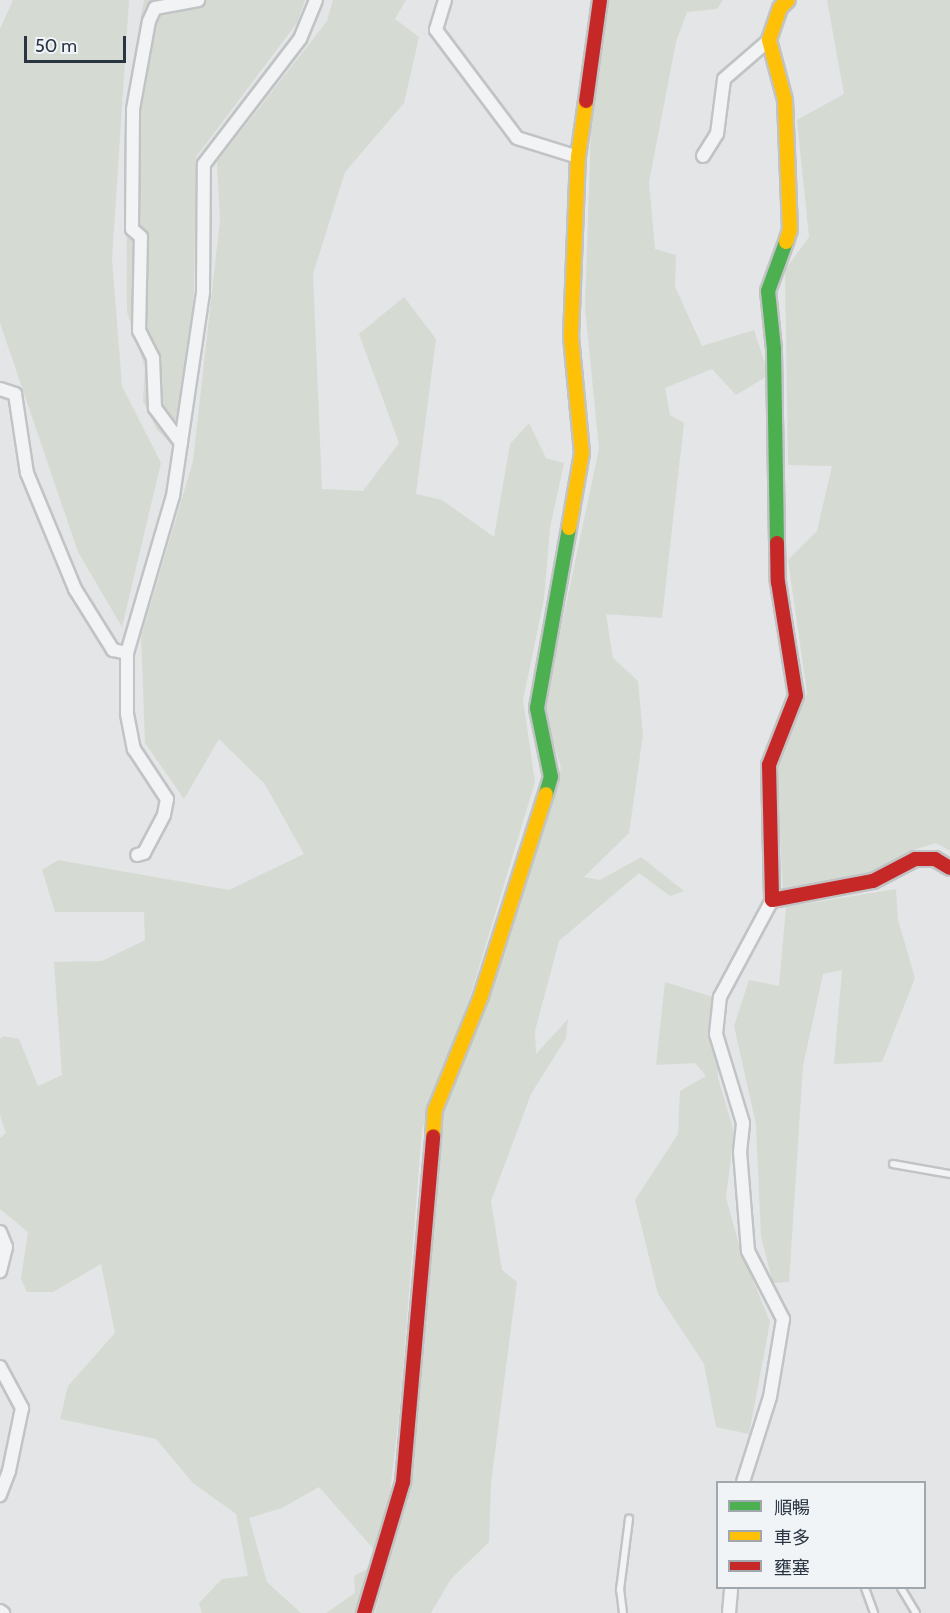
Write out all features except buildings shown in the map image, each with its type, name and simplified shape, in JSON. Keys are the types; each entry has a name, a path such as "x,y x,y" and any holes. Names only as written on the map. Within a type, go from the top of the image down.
{"street":[{"path":"181,442 154,408 153,358 140,331 141,237 132,229 133,109 149,21 155,8 198,0"},
{"path":"137,855 144,853 159,824 167,799 134,749 127,714 127,653 173,496 203,292 204,164 300,39 316,0"},
{"path":"445,0 436,30 517,138 578,157"},
{"path":"364,1613 403,1482 435,1110 481,996 551,777 537,708 582,453 572,337 578,157 600,0"},
{"path":"703,156 717,134 724,79 769,40 780,8 788,0"},
{"path":"743,1481 770,1397 783,1319 748,1251 740,1152 743,1123 716,1034 720,997 772,900 769,765 796,696 778,582 774,349 768,291 790,230 785,100 769,40"},
{"path":"0,389 15,394 27,473 75,589 113,650 127,653"},
{"path":"772,900 873,881 915,859 935,860 950,868"},
{"path":"0,1232 6,1247 0,1271"},
{"path":"0,1367 22,1408 12,1461 0,1495"},
{"path":"729,1613 731,1589"}],"lane":[{"path":"892,1164 950,1174"},
{"path":"623,1613 620,1590 629,1519"},
{"path":"866,1589 874,1613"},
{"path":"902,1589 916,1613"}],"shaded area":[{"path":"13,0 129,0 112,259 122,386 161,463 122,627 78,552 0,323 0,29"},
{"path":"144,0 305,0 297,23 196,157 194,292 178,451 157,430 143,401 145,368 127,312 126,101"},
{"path":"333,0 406,0 395,19 419,37 404,103 345,172 313,274 322,489 363,491 399,443 359,334 404,297 436,339 416,494 442,500 494,537 510,444 529,423 546,458 564,463 550,528 544,599 523,700 535,782 473,987 422,1130 400,1406 390,1492 377,1553 319,1487 282,1508 249,1518 267,1582 301,1613 202,1613 199,1603 222,1579 248,1576 236,1514 193,1483 156,1439 60,1419 68,1386 115,1333 101,1264 53,1292 27,1292 21,1279 28,1232 0,1209 0,1138 6,1133 0,1115 0,1039 3,1036 19,1039 38,1086 62,1075 54,962 102,961 145,940 144,912 55,912 42,870 58,860 229,890 304,854 264,783 219,739 184,799 145,743 141,637 193,461 220,220 217,162 327,21"},
{"path":"609,0 723,0 717,9 687,12 676,42 649,182 655,249 676,255 675,287 702,346 754,330 769,375 736,395 712,369 665,388 670,415 684,423 662,618 606,614 613,658 638,681 643,735 629,833 584,877 600,880 641,857 684,891 670,896 639,873 559,941 535,1031 536,1054 568,1019 566,1038 531,1094 491,1201 502,1270 517,1282 491,1483 489,1542 451,1579 431,1613 375,1613 410,1481 444,1109 521,900 561,768 544,708 599,449 585,308 592,95"},
{"path":"827,0 950,0 950,851 936,843 910,851 868,875 783,892 776,767 807,693 788,560 817,531 832,466 788,465 785,270 809,237 797,120 844,94"},
{"path":"896,889 898,920 915,978 882,1062 834,1064 842,970 823,974 803,1066 789,1282 773,1283 761,1237 756,1124 734,1026 749,980 779,986 786,907"},
{"path":"665,982 713,997 718,1078 734,1132 726,1198 740,1248 770,1322 749,1434 716,1427 704,1364 658,1294 635,1200 678,1134 680,1091 706,1076 695,1063 656,1065"},
{"path":"367,1569 356,1613 326,1613 355,1593 354,1576"}],"traffic: fast":[{"path":"777,543 774,349 768,291 786,242"},
{"path":"546,794 551,777 537,708 569,528"}],"traffic: slow":[{"path":"786,242 790,230 785,100 769,40 780,8 788,0"},
{"path":"569,528 582,453 571,337 578,157 586,101"},
{"path":"433,1136 435,1110 481,996 546,794"}],"traffic: jam":[{"path":"586,101 600,0"},
{"path":"777,543 778,582 796,696 769,765 772,900 873,881 915,859 935,859 950,868"},
{"path":"364,1613 403,1482 433,1136"}]}
